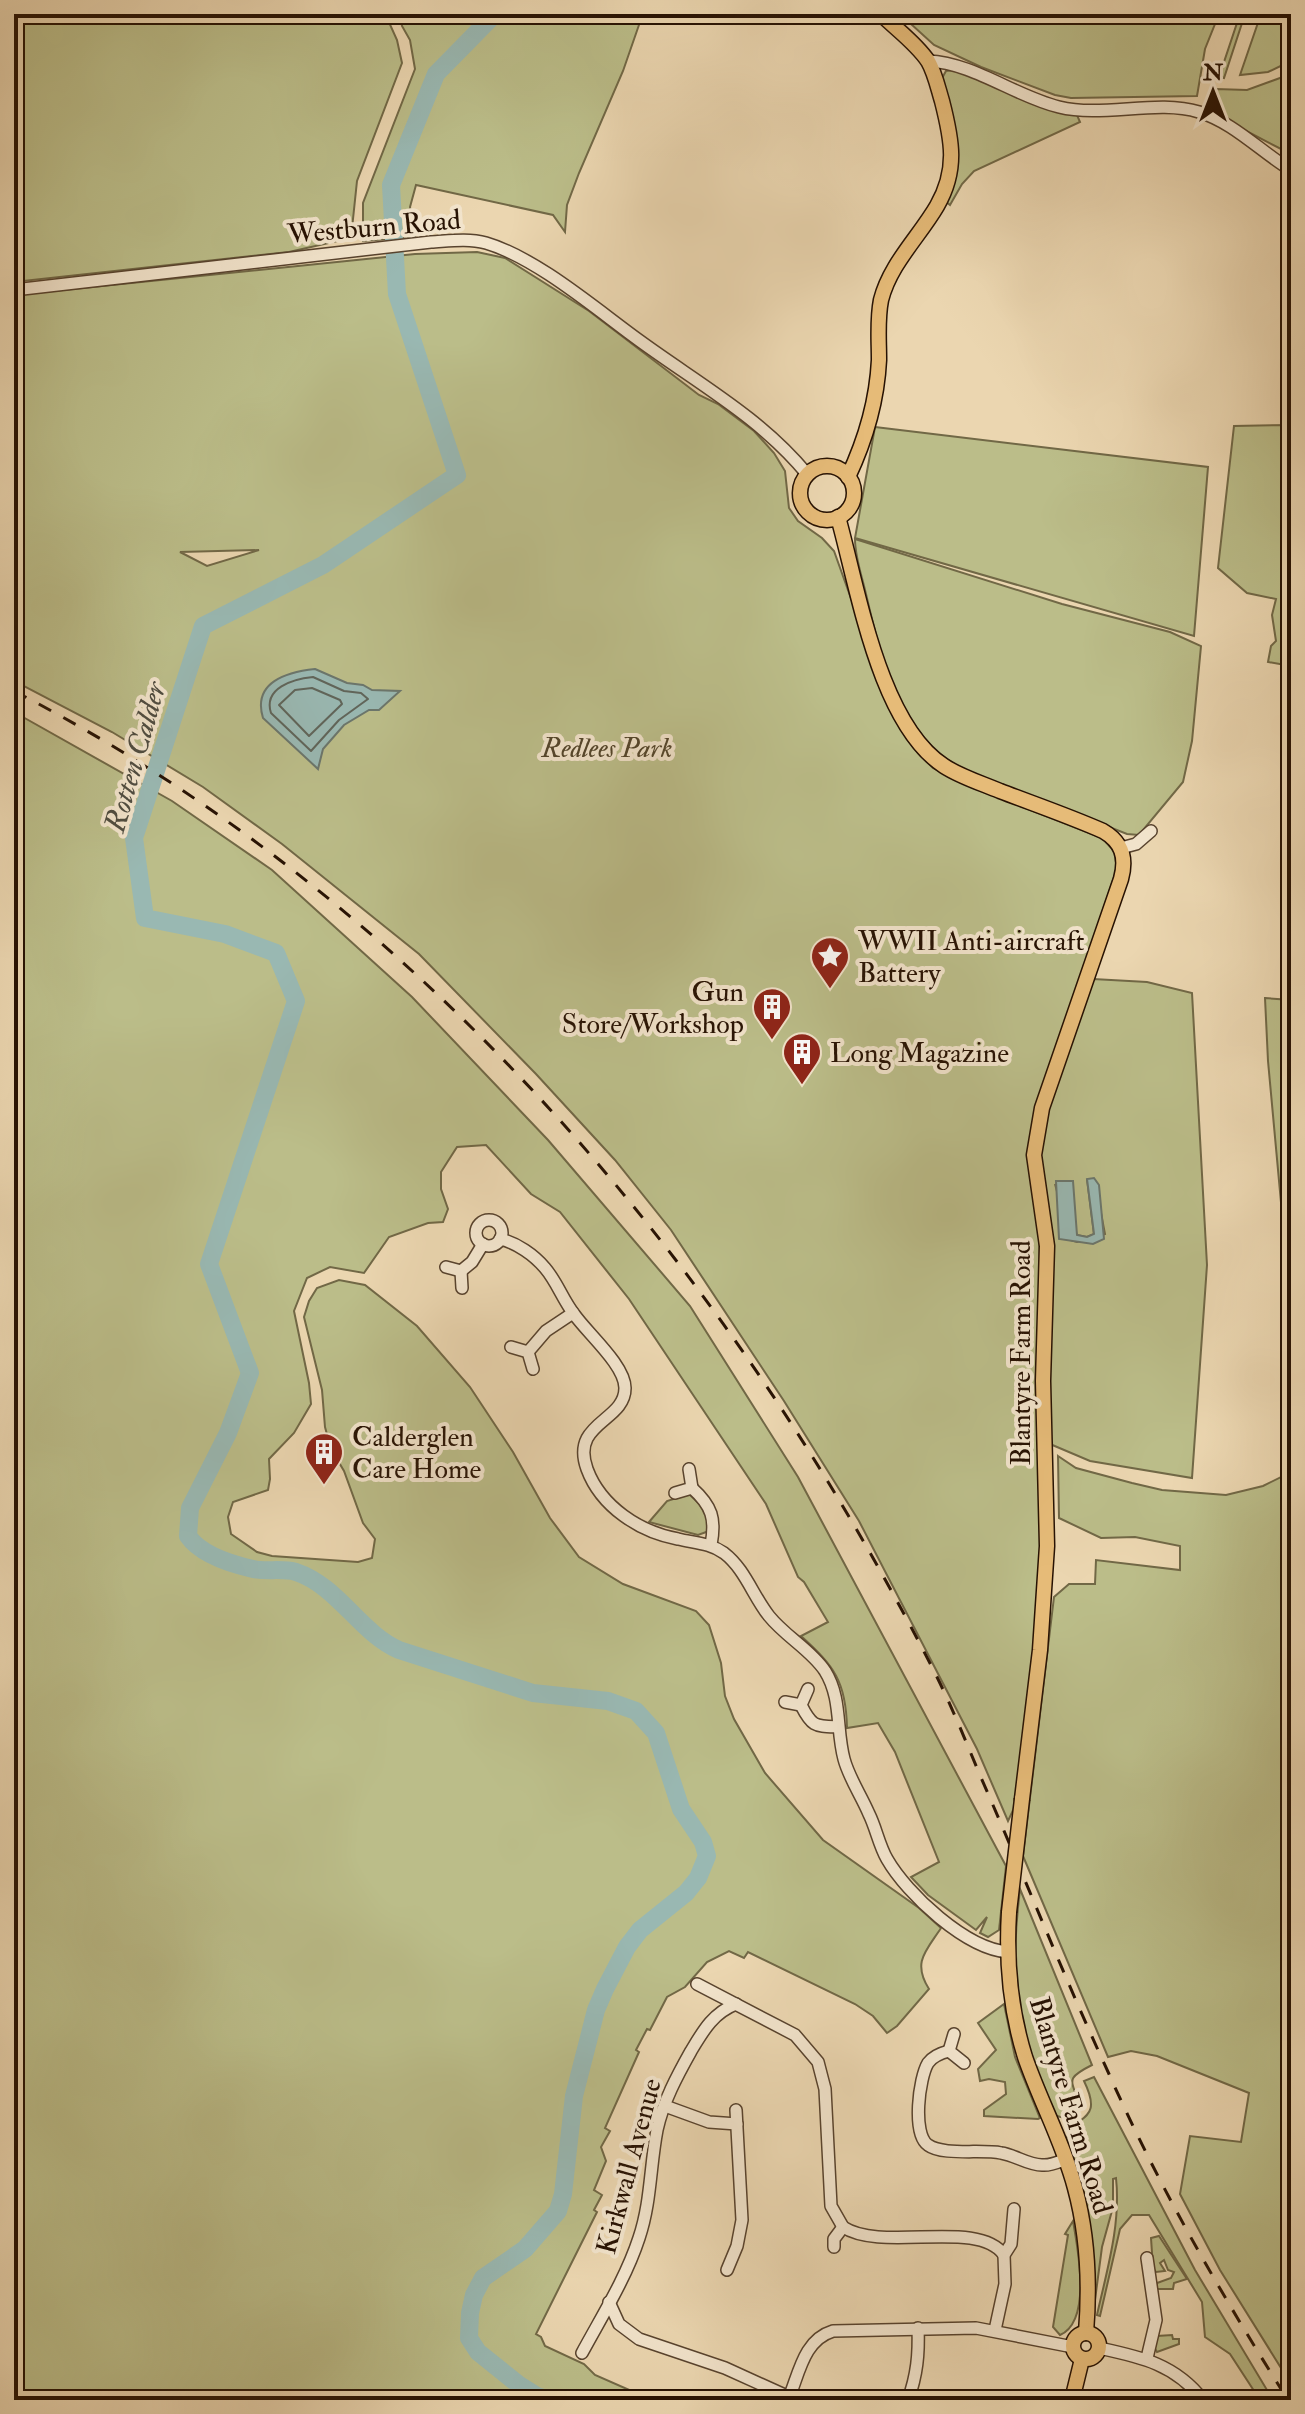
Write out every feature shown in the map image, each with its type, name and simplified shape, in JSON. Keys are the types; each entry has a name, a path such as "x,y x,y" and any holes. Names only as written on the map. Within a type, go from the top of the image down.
{"main road":[{"path":"848,477 871,417 878,370 883,293 896,266 937,206 951,174 953,155 950,131 928,61 881,14"},
{"path":"833,467 848,477 852,485 852,502 848,509 838,517 817,519 804,508 800,491 807,474 833,467"},
{"path":"838,517 879,666 898,710 922,747 955,772 1103,831 1112,836 1121,848"},
{"name":"Blantyre Farm Road","path":"1086,2333 1086,2245 1078,2201 1066,2159 1020,2041 1011,1994 1008,1952 1009,1912 1042,1636 1047,1546 1043,1381 1047,1246 1035,1145 1042,1108 1121,879 1124,865 1121,848"},
{"path":"1072,2400 1078,2336 1086,2333 1094,2336 1099,2348 1095,2356 1078,2353"}],"street":[{"path":"928,61 948,62 1060,107 1082,111 1177,109 1199,112 1225,125 1291,170"},
{"name":"Westburn Road","path":"14,290 431,242 484,242 509,252 575,293 755,420 807,474"},
{"path":"1121,848 1136,844 1151,831"},
{"path":"486,1221 498,1224 502,1232 500,1239 494,1245 483,1244 477,1233 480,1225 486,1221"},
{"path":"500,1239 517,1245 546,1269 573,1313 609,1355 622,1376 625,1388 621,1400 586,1439 583,1453 593,1482 616,1509 635,1524 656,1534 711,1545 738,1566 769,1615 823,1667 831,1681 837,1699 838,1727 845,1762 869,1812 885,1857 922,1902 958,1931 985,1947 1008,1952"},
{"path":"461,1271 472,1262 483,1244"},
{"path":"446,1267 461,1271"},
{"path":"461,1271 462,1288"},
{"path":"528,1352 546,1331 573,1313"},
{"path":"511,1347 528,1352"},
{"path":"528,1352 533,1369"},
{"path":"689,1469 692,1488 712,1512 715,1526 711,1545"},
{"path":"675,1493 692,1488"},
{"path":"801,1705 808,1689"},
{"path":"785,1702 801,1705"},
{"path":"801,1705 810,1722 819,1727 838,1727"},
{"path":"697,1984 795,2035 818,2062 825,2089 831,2205 843,2227 871,2237 972,2238 996,2246 1004,2255"},
{"name":"Kirkwall Avenue","path":"582,2353 640,2235 649,2194 657,2128 675,2079 706,2026 719,2013 736,2004"},
{"path":"949,2051 954,2034"},
{"path":"949,2051 934,2057 925,2071 917,2120 921,2139 944,2150 1000,2152 1044,2166 1066,2159"},
{"path":"949,2051 964,2063"},
{"path":"665,2106 709,2122 737,2124"},
{"path":"727,2270 742,2220 736,2110"},
{"path":"995,2330 1005,2284 1004,2255 1011,2244 1014,2209"},
{"path":"834,2247 834,2239 843,2227"},
{"path":"1147,2258 1156,2320 1147,2358"},
{"path":"609,2302 619,2324 639,2339 725,2368 788,2399 807,2352 815,2340 825,2334 918,2328 995,2330 1078,2353"},
{"path":"908,2400 918,2367 918,2328"},
{"path":"1099,2348 1147,2358 1183,2378 1203,2400"}],"green space":[{"path":"14,14 376,14 383,22 388,20 402,63 357,181 351,238 289,252 14,282"},
{"path":"400,14 639,14 640,22 623,71 567,205 565,232 553,215 416,185 410,207 415,237 363,241 363,203 415,69 410,40 402,26"},
{"path":"900,14 1219,14 1205,49 1197,96 1071,98 981,67 934,45"},
{"path":"1240,14 1245,14 1224,78 1219,77"},
{"path":"1261,14 1291,14 1291,61 1268,72 1240,75"},
{"path":"953,70 1077,115 1080,122 974,171 950,205 945,201 955,169 956,140 941,80 946,71"},
{"path":"1291,74 1291,150 1281,149 1208,111 1216,89 1247,90"},
{"name":"Redlees Park","path":"477,252 505,258 589,311 699,395 718,404 754,431 785,471 789,508 798,521 834,551 868,646 907,738 918,753 933,768 971,787 1102,838 1114,851 1117,868 1038,1106 1042,1499 1038,1608 1015,1806 1008,1821 977,1749 859,1521 671,1230 615,1160 419,954 282,844 203,787 112,732 14,681 14,295 415,254","holes":["259,550 207,566 180,552"]},
{"path":"1291,425 1291,666 1268,662 1271,646 1276,641 1272,615 1276,599 1247,593 1218,568 1234,426"},
{"path":"875,427 1208,467 1194,636 855,538"},
{"path":"855,539 1062,604 1170,632 1201,646 1192,741 1183,782 1139,835 1127,834 967,771 944,757 925,739 910,719 887,670 859,567"},
{"path":"14,712 172,801 272,870 412,997 548,1140 690,1306 798,1477 1006,1866 999,1930 988,1937 980,1933 987,1917 976,1930 928,1895 911,1877 939,1862 895,1752 878,1723 847,1728 844,1698 836,1676 822,1656 801,1636 828,1622 798,1577 766,1504 629,1299 560,1212 531,1194 486,1145 457,1147 441,1172 441,1189 448,1209 443,1222 428,1223 389,1237 364,1273 330,1267 307,1278 294,1311 311,1404 294,1433 269,1459 268,1490 233,1502 228,1517 231,1534 257,1552 272,1556 358,1562 372,1558 375,1539 363,1523 344,1471 331,1449 325,1427 322,1390 304,1317 317,1288 339,1280 365,1285 417,1326 470,1387 513,1452 550,1518 579,1557 623,1584 696,1611 709,1625 721,1663 725,1696 734,1719 765,1773 823,1840 919,1908 941,1928 926,1950 921,1964 929,1989 897,2026 887,2033 873,2016 855,2004 748,1952 744,1958 729,1951 707,1962 685,1987 667,1997 650,2030 647,2029 605,2128 610,2131 601,2147 606,2161 594,2190 602,2195 594,2210 597,2212 536,2334 545,2346 584,2364 595,2375 652,2400 14,2400"},
{"path":"1093,979 1147,982 1192,993 1207,1265 1192,1478 1090,1461 1050,1444 1040,1150 1044,1118","holes":["1087,1179 1100,1208 1105,1234 1077,1242 1070,1240 1055,1184 1077,1235 1087,1237 1094,1234"]},
{"path":"1265,998 1291,1000 1291,1221 1283,1224 1268,1061"},
{"path":"1285,1230 1291,1230 1291,1322"},
{"path":"1058,1456 1076,1468 1162,1490 1226,1495 1263,1486 1291,1472 1291,2384 1220,2270 1180,2194 1190,2136 1241,2142 1249,2093 1157,2056 1131,2051 1108,2057 1023,1856 1054,1597 1069,1584 1095,1584 1096,1560 1180,1570 1180,1546 1135,1537 1101,1538 1059,1518"},
{"path":"689,1494 706,1510 709,1531 698,1535 649,1522 667,1501"},
{"path":"1020,1889 1092,2065 1072,2081 1079,2104 1074,2114 1068,2117 1057,2116 1051,2109 1030,2052 1018,2006 1015,1967"},
{"path":"1004,2004 1015,2057 1038,2119 984,2116 984,2110 1006,2094 1005,2082 980,2081 978,2069 996,2050 978,2023"},
{"path":"1094,2077 1195,2270 1273,2400 1260,2400 1230,2354 1205,2337 1202,2302 1149,2215 1132,2215 1120,2229 1100,2316 1097,2315 1115,2230 1116,2178 1113,2179 1113,2207 1102,2247 1093,2315 1066,2140 1070,2131 1089,2111 1090,2095 1084,2081"},
{"path":"1073,2221 1080,2266 1079,2300 1070,2327 1060,2335 1053,2327 1068,2235 1065,2234"},
{"path":"1159,2236 1187,2279 1174,2283 1173,2289 1156,2289 1157,2283 1171,2278 1174,2272 1168,2270 1164,2260 1160,2263 1165,2271 1156,2272 1153,2268 1151,2238"},
{"path":"1172,2335 1173,2339 1179,2339 1179,2344 1157,2352 1154,2347 1157,2336"}],"water":[{"path":"315,669 372,690 400,691 379,710 369,710 344,725 323,749 318,769 263,718 261,706 267,687 274,681"},
{"path":"1094,1178 1099,1185 1104,1239 1093,1244 1059,1239 1056,1181 1073,1181 1077,1235 1087,1237 1094,1234 1087,1179"}],"waterway":[{"name":"Rotten Calder","path":"495,14 436,74 391,185 397,294 457,475 323,565 203,626 134,838 145,918 225,934 276,953 296,1001 209,1264 250,1373 228,1433 190,1508 188,1536 208,1553 226,1561 258,1570 296,1572 311,1579 337,1598 372,1633 399,1650 533,1693 608,1701 636,1711 656,1733 681,1809 703,1842 707,1856 698,1878 686,1893 640,1930 627,1947 596,2010 574,2096 563,2194 558,2211 525,2249 483,2278 474,2295 469,2338 478,2352 518,2384 549,2400"}],"railway":[{"path":"14,691 162,777 301,876 430,987 550,1109 660,1240 761,1379 853,1523 935,1673 1075,1999 1149,2159 1192,2240 1288,2400"}],"place":[{"name":"WWII Anti-aircraft Battery","path":"830,990"},
{"name":"Gun Store/Workshop","path":"772,1041"},
{"name":"Long Magazine","path":"802,1086"},
{"name":"Calderglen Care Home","path":"324,1486"}]}
